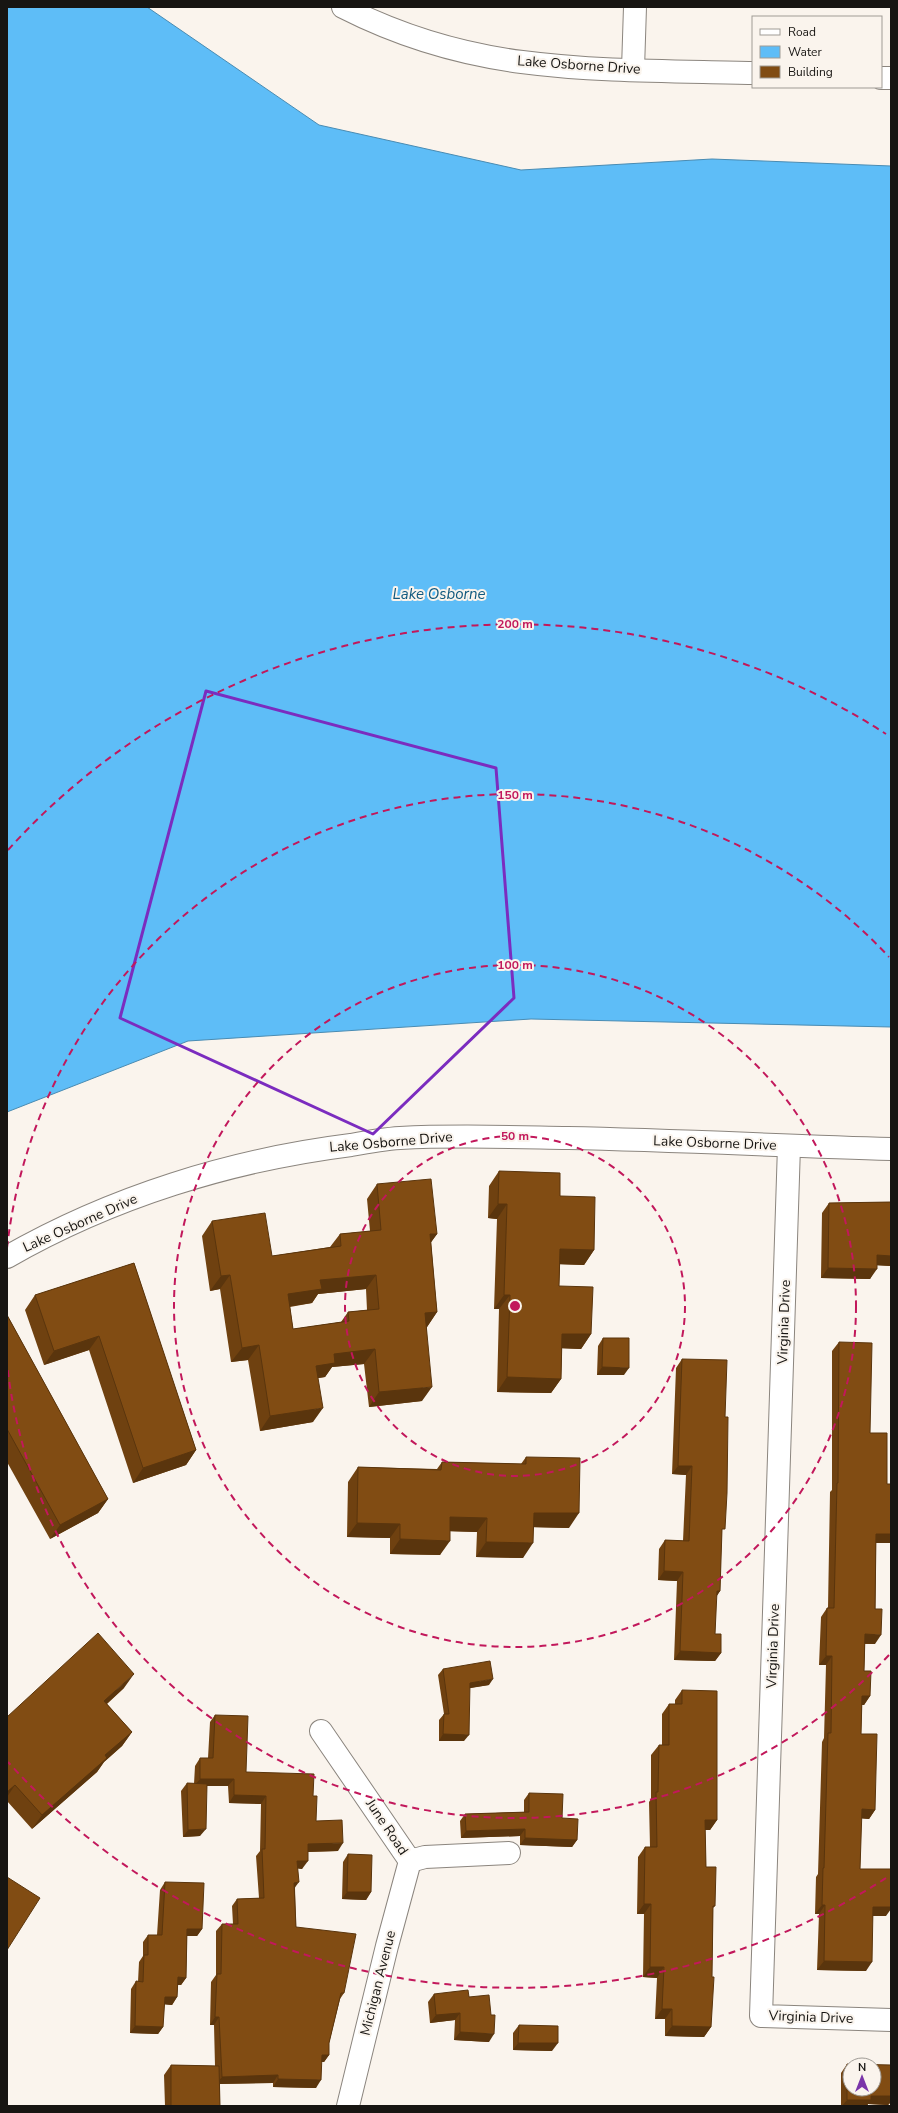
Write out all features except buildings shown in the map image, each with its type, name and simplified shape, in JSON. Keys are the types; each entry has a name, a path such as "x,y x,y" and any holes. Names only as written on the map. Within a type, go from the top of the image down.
{"street":[{"name":"Lake Osborne Drive","path":"343,7 418,38 459,50 521,62 563,66 752,73"},
{"path":"633,69 635,7"},
{"name":"Lake Osborne Drive","path":"7,1257 29,1244 96,1213 166,1186 232,1167 314,1149 398,1138 459,1136 616,1139 891,1149"},
{"name":"Virginia Drive","path":"789,1146 761,2016 891,2020"},
{"name":"June Road","path":"321,1731 410,1861 425,1857 509,1854"},
{"name":"Michigan Avenue","path":"348,2106 387,1946 410,1861"}],"highlighted area":[{"path":"206,691 496,768 514,998 373,1134 120,1018"}],"water":[{"name":"Lake Osborne","path":"7,7 147,7 319,125 521,170 712,159 891,166 891,1027 531,1019 188,1041 7,1112"}]}
